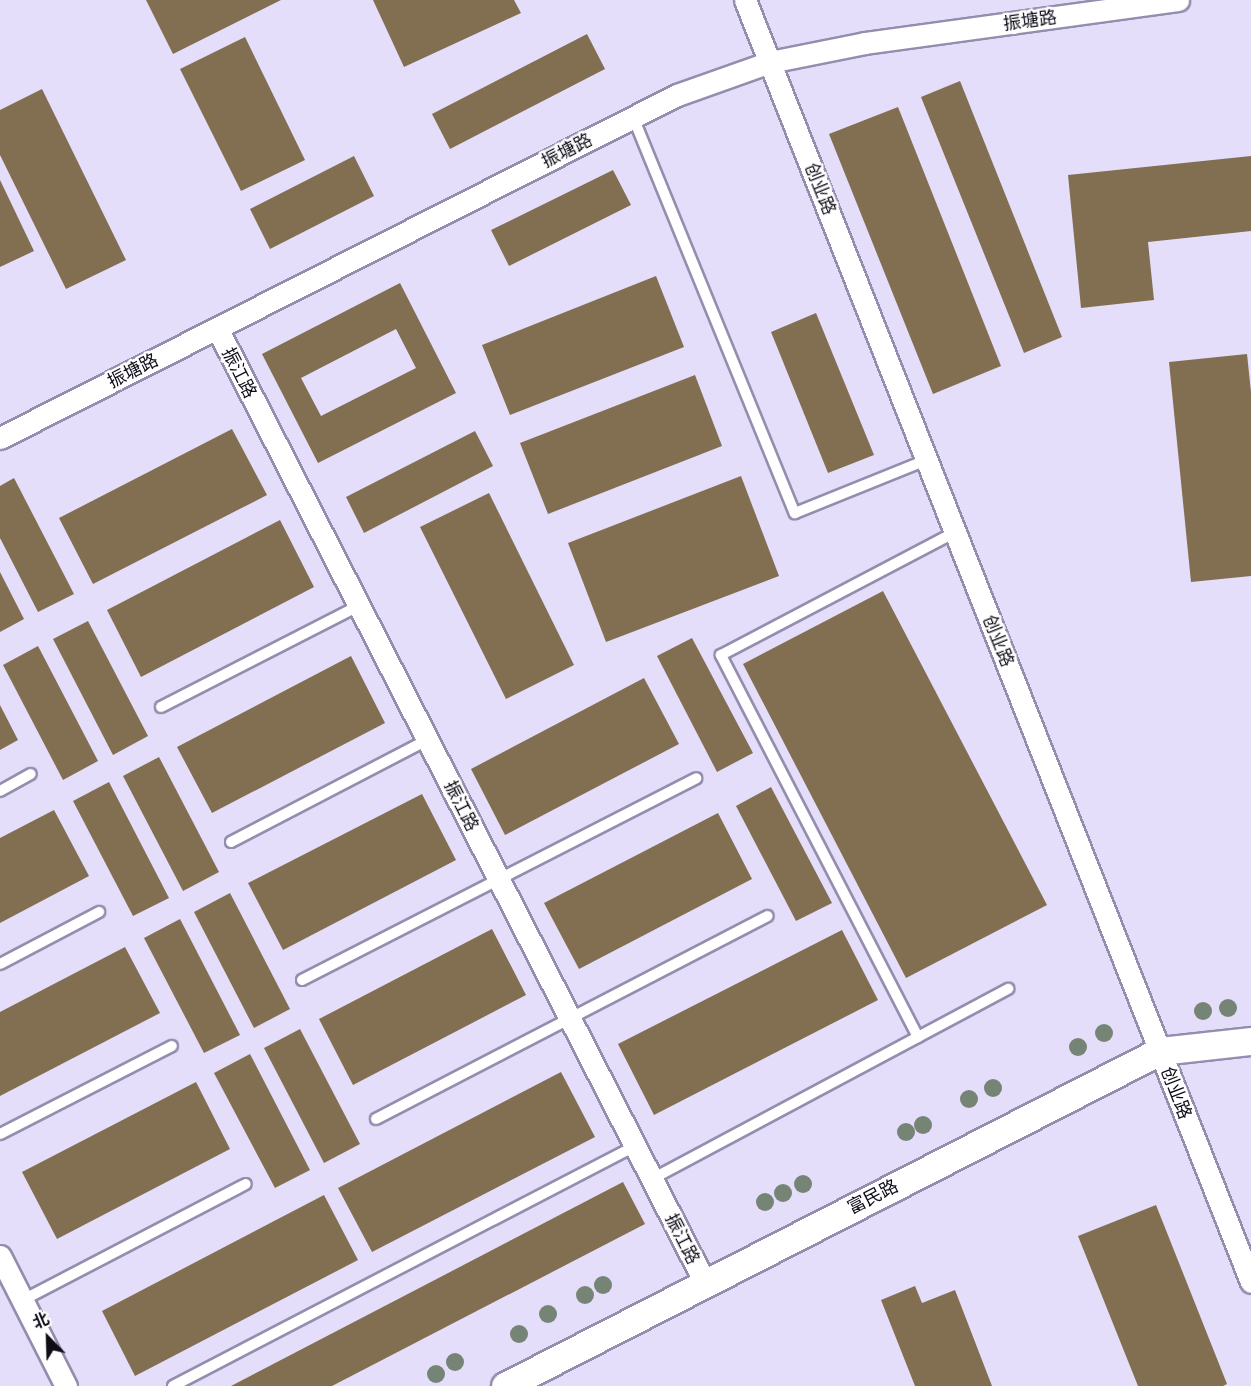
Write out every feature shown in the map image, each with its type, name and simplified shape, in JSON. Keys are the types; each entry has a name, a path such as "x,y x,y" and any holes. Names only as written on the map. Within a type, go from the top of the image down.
{"street":[{"name":"创业路","path":"745,0 1251,1282"},
{"name":"振塘路","path":"0,438 677,95 770,62 865,44 1178,0"},
{"name":"振江路","path":"217,328 705,1283"},
{"name":"富民路","path":"505,1386 1160,1051 1251,1041"},
{"path":"0,1256 66,1386"}],"lane":[{"path":"633,117 795,513 926,460"},
{"path":"918,1037 721,655 955,532"},
{"path":"161,707 358,606"},
{"path":"231,842 427,740"},
{"path":"0,791 31,774"},
{"path":"302,980 696,778"},
{"path":"0,964 99,912"},
{"path":"376,1119 768,916"},
{"path":"651,1179 1008,989"},
{"path":"0,1134 172,1046"},
{"path":"173,1386 635,1146"},
{"path":"23,1300 246,1184"}],"building":[{"path":"146,0 281,0 173,54"},
{"path":"373,0 514,0 521,13 404,67"},
{"path":"587,34 605,69 450,149 432,114"},
{"path":"245,37 305,160 241,191 180,69"},
{"path":"960,81 1062,337 1024,353 921,97"},
{"path":"42,89 126,260 66,289 0,155 0,110"},
{"path":"898,107 1001,366 933,394 829,134"},
{"path":"354,156 374,196 270,249 250,209"},
{"path":"1251,156 1251,231 1148,242 1154,300 1081,308 1068,175"},
{"path":"613,170 631,205 509,266 491,230"},
{"path":"0,180 34,251 0,267"},
{"path":"656,276 684,347 510,415 482,345"},
{"path":"400,283 456,393 318,463 262,354","holes":["396,329 416,368 321,416 301,378"]},
{"path":"816,313 874,455 828,473 771,332"},
{"path":"1247,354 1251,392 1251,576 1191,582 1169,362"},
{"path":"695,375 722,446 548,514 520,443"},
{"path":"232,429 267,495 93,584 59,518"},
{"path":"475,431 493,466 364,533 346,497"},
{"path":"741,476 779,576 606,642 568,543"},
{"path":"14,478 74,594 38,612 0,538 0,486"},
{"path":"489,493 574,665 506,699 420,527"},
{"path":"280,520 314,587 141,677 107,610"},
{"path":"0,572 24,619 0,632"},
{"path":"883,591 1047,905 906,978 743,664"},
{"path":"88,621 148,736 113,755 53,639"},
{"path":"692,638 753,753 717,772 657,656"},
{"path":"38,646 98,761 63,780 3,665"},
{"path":"351,656 385,723 212,813 177,747"},
{"path":"644,678 679,744 505,835 471,769"},
{"path":"0,705 18,740 0,750"},
{"path":"159,757 219,872 183,891 123,776"},
{"path":"109,782 169,898 133,916 73,801"},
{"path":"771,787 832,903 796,921 736,806"},
{"path":"422,794 456,860 283,950 248,883"},
{"path":"54,810 89,876 0,923 0,838"},
{"path":"718,813 752,879 579,969 544,903"},
{"path":"230,893 290,1009 254,1028 194,912"},
{"path":"180,919 240,1035 204,1053 144,938"},
{"path":"492,929 526,995 353,1085 319,1019"},
{"path":"842,930 878,1000 654,1115 618,1044"},
{"path":"125,947 160,1013 0,1096 0,1012"},
{"path":"300,1029 360,1144 324,1163 264,1048"},
{"path":"250,1054 310,1170 275,1188 214,1073"},
{"path":"561,1072 595,1137 372,1252 338,1188"},
{"path":"196,1082 230,1149 57,1239 22,1172"},
{"path":"623,1182 645,1224 332,1386 231,1386"},
{"path":"324,1195 358,1260 135,1376 102,1311"},
{"path":"1156,1205 1227,1384 1223,1386 1138,1386 1078,1236"},
{"path":"915,1286 922,1303 955,1290 992,1386 915,1386 881,1300"}]}
